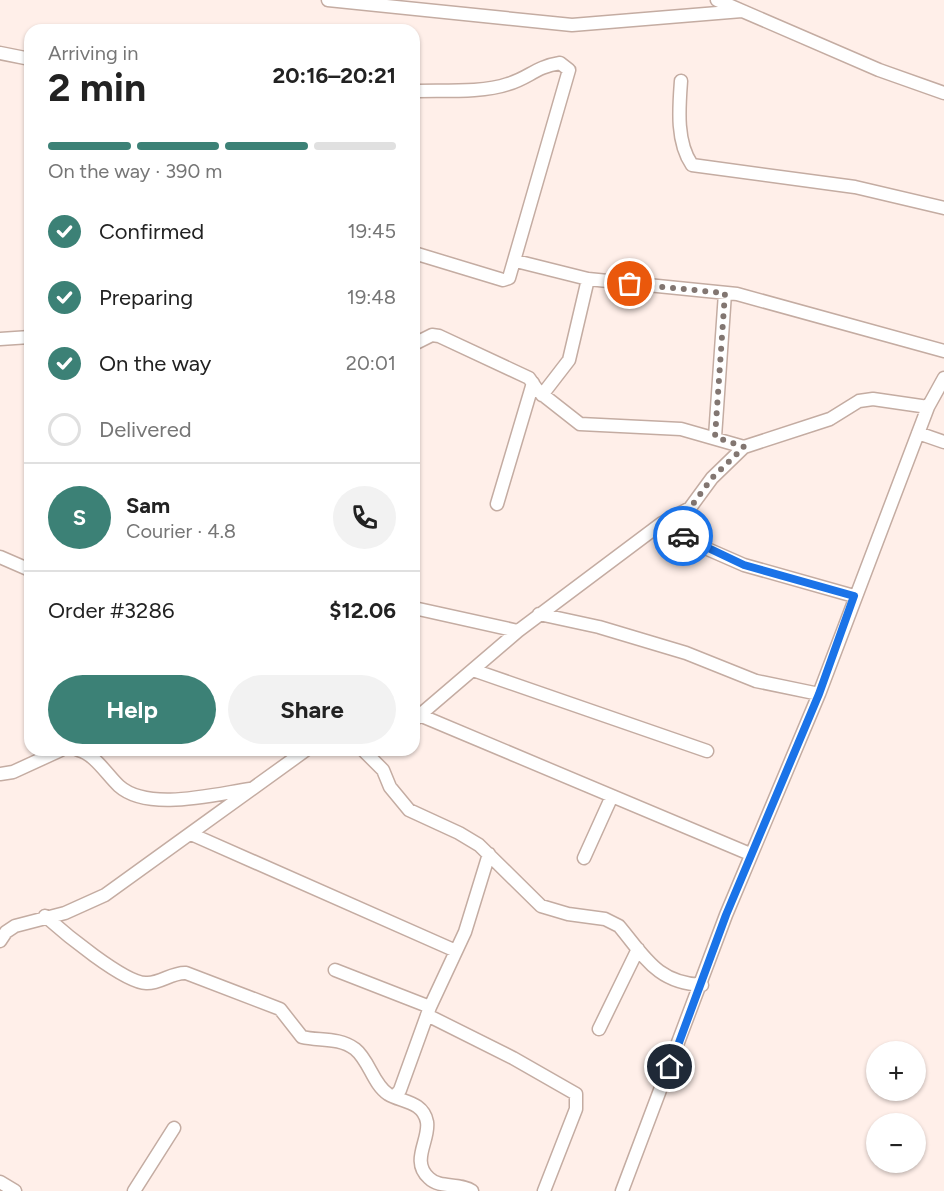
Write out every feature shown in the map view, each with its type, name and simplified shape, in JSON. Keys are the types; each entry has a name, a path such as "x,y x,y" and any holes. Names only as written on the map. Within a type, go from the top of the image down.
{"street":[{"path":"328,0 572,25 742,11"},
{"path":"717,0 879,70 944,93"},
{"path":"0,53 24,58"},
{"path":"420,91 499,86 516,81 538,68 560,63 568,66 568,76 516,261 509,278 503,280 420,256"},
{"path":"681,81 681,134 687,158 692,165 855,187 944,208"},
{"path":"516,261 588,279 725,293 800,310 944,351"},
{"path":"542,395 569,360 588,279"},
{"path":"715,437 725,293"},
{"path":"420,341 432,335 440,336 530,378 542,395 580,424 681,429 744,447"},
{"path":"0,339 24,337"},
{"path":"622,1191 750,854 819,694 854,596 928,407 944,378"},
{"path":"497,504 533,383"},
{"path":"420,714 539,614 662,523 690,508 712,478 744,447 830,419 860,401 873,399 928,407"},
{"path":"918,433 944,442"},
{"path":"662,523 696,544 744,565 854,596"},
{"path":"0,557 24,567"},
{"path":"420,609 518,631"},
{"path":"539,614 599,627 686,653 756,681 819,694"},
{"path":"473,670 707,751"},
{"path":"420,717 750,854"},
{"path":"33,762 36,756"},
{"path":"0,774 13,772 47,756"},
{"path":"89,756 121,788 142,798 182,799 252,789"},
{"path":"0,941 6,932 15,926 79,908 105,895 298,756"},
{"path":"369,756 383,770 390,787 409,810 459,833 489,854 541,906 568,914 612,921 661,975 681,982 702,985"},
{"path":"584,858 612,796"},
{"path":"191,834 456,951"},
{"path":"396,1095 400,1090 428,1011 465,932 489,854"},
{"path":"45,916 81,947 139,982 152,983 179,972 186,973 280,1009 302,1037 333,1040 355,1049 386,1092 417,1106 423,1113 427,1122 420,1157 423,1171 435,1187 460,1185 472,1191"},
{"path":"0,923 15,926"},
{"path":"599,1029 638,949"},
{"path":"335,970 428,1011 576,1094 576,1108 544,1191"},
{"path":"134,1191 174,1128"},
{"path":"0,1182 15,1191"}],"way so far":[{"path":"630,284 725,293 715,437 733,441 744,447 712,478 690,508 662,523 683,536"}],"route":[{"path":"670,1067 726,915 819,694 854,596 744,565 683,536"}]}
